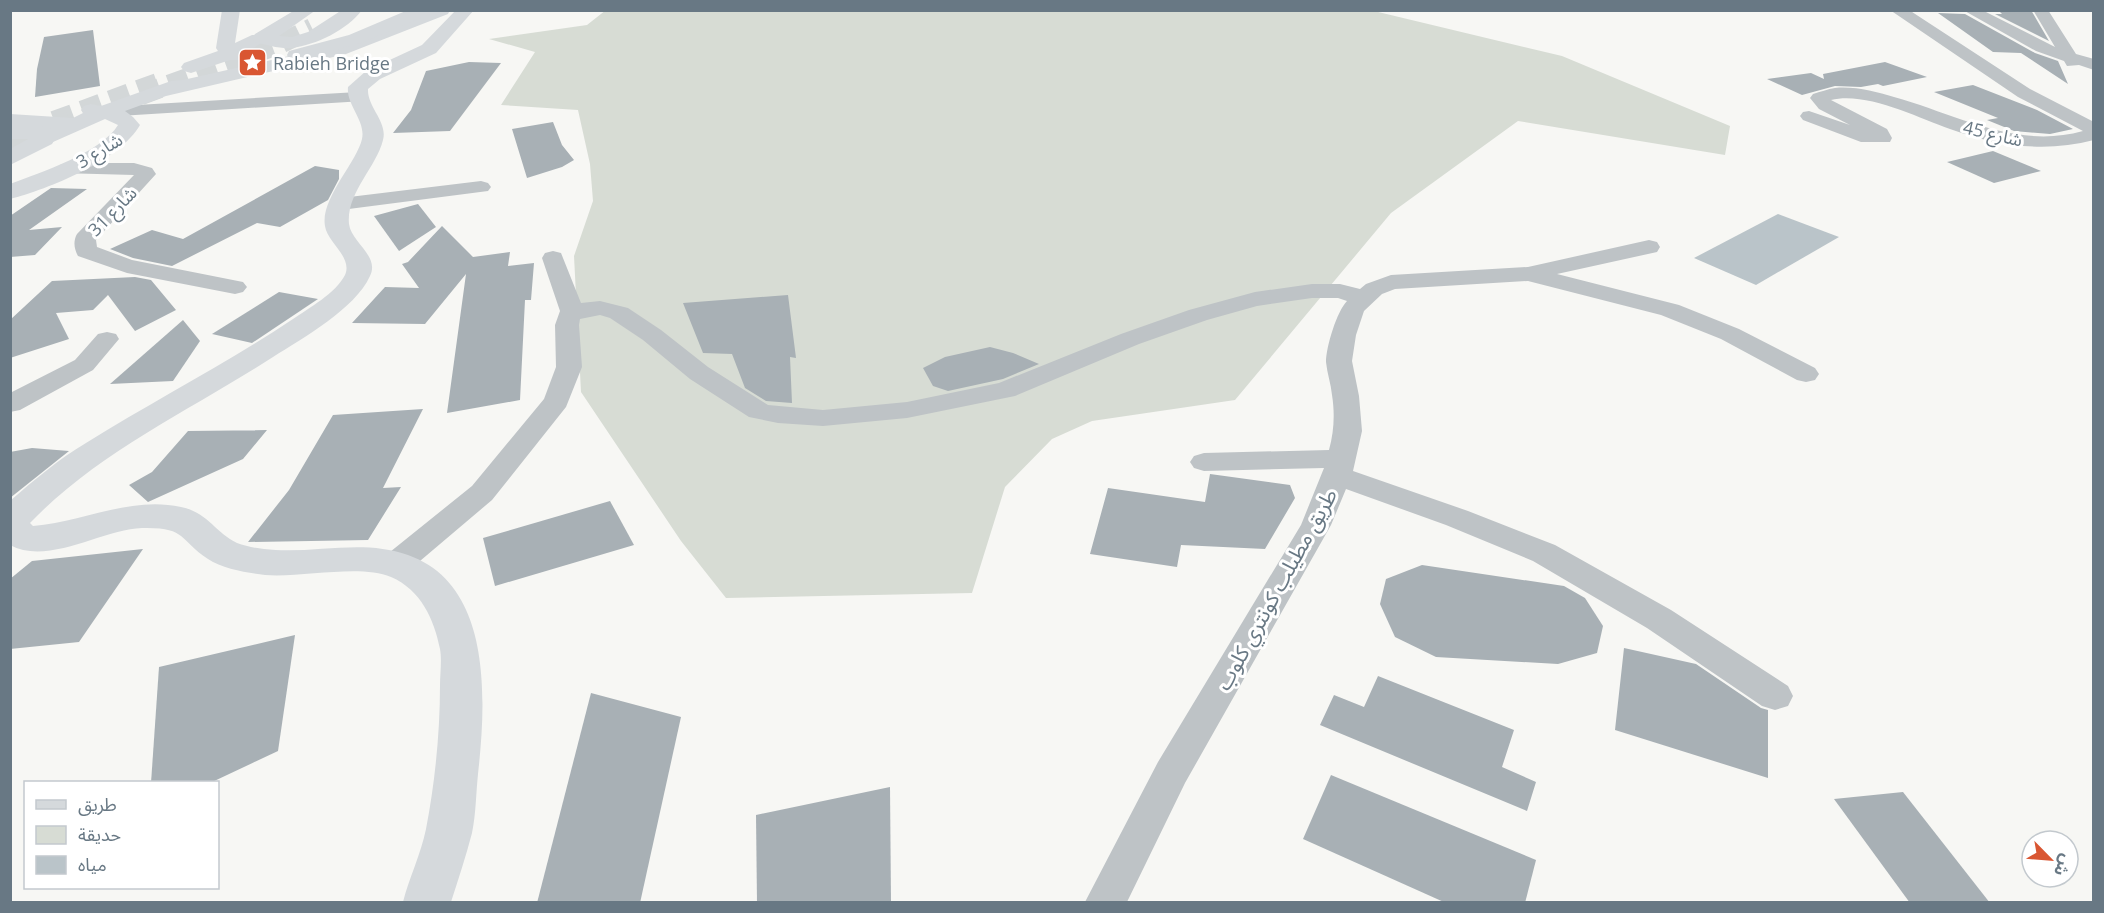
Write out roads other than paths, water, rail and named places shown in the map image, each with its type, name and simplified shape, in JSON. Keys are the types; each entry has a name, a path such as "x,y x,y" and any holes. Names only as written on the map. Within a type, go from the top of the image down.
{"main road":[{"path":"229,44 231,10"},
{"path":"103,112 268,50 316,22 354,10"},
{"path":"296,56 355,39 424,10"},
{"path":"268,50 320,46 368,28 406,18 427,21 447,18 465,10"},
{"path":"10,158 40,130 76,116 229,44 268,50 339,50 406,18"},
{"path":"427,903 450,820 461,734 460,650 443,601 421,576 396,564 326,559 266,562 239,557 222,551 194,526 178,518 141,516 117,520 70,534 28,539 12,530 12,520 29,502 97,451 325,310 350,289 359,273 358,262 337,226 341,204 373,139 373,128 358,99 358,87 362,82 429,49 447,18"},
{"path":"268,50 316,22 344,31 368,28"},
{"name":"شارع 3","path":"10,192 67,169 106,149 128,133 129,125 126,119 103,112 76,116"},
{"path":"10,120 40,130 46,135 38,132 10,132"}],"street":[{"name":"شارع 45","path":"1809,116 1868,138 1883,138 1880,133 1825,105 1819,98 1831,94 1848,94 1877,99 1973,130 2007,138 2046,142 2094,134 2091,128 2024,93 1934,32 1897,10"},
{"path":"1970,10 2028,42 2068,58 2094,65"},
{"path":"2040,10 2068,58 2094,78"},
{"path":"103,112 358,99"},
{"name":"شارع 31","path":"67,169 134,169 146,174 85,239 86,251 127,266 235,287"},
{"path":"341,204 481,187"},
{"name":"طريق مطيلب كونتري كلوب","path":"1106,903 1171,773 1316,525 1340,467 1348,431 1346,396 1340,361 1344,335 1353,308 1363,298 1391,282 1528,274 1649,247"},
{"path":"553,258 573,313"},
{"path":"1528,274 1670,310 1730,334 1806,374"},
{"path":"396,564 482,493 508,464 557,401 569,367 567,325 569,316 573,313 594,308 619,313 652,335 699,373 759,411 823,418 960,402 1006,390 1130,339 1198,315 1255,299 1312,291 1340,291 1363,298"},
{"path":"10,405 84,365 107,339"},
{"path":"1204,462 1340,467 1544,553 1659,619 1775,696"}],"water":[{"path":"1778,214 1839,237 1756,285 1694,258"}],"tunnel":[{"path":"141,95 280,44 312,28"},
{"path":"54,121 160,82"},
{"path":"10,146 70,122"}],"place":[{"name":"Rabieh Bridge","path":"252,63"}]}
